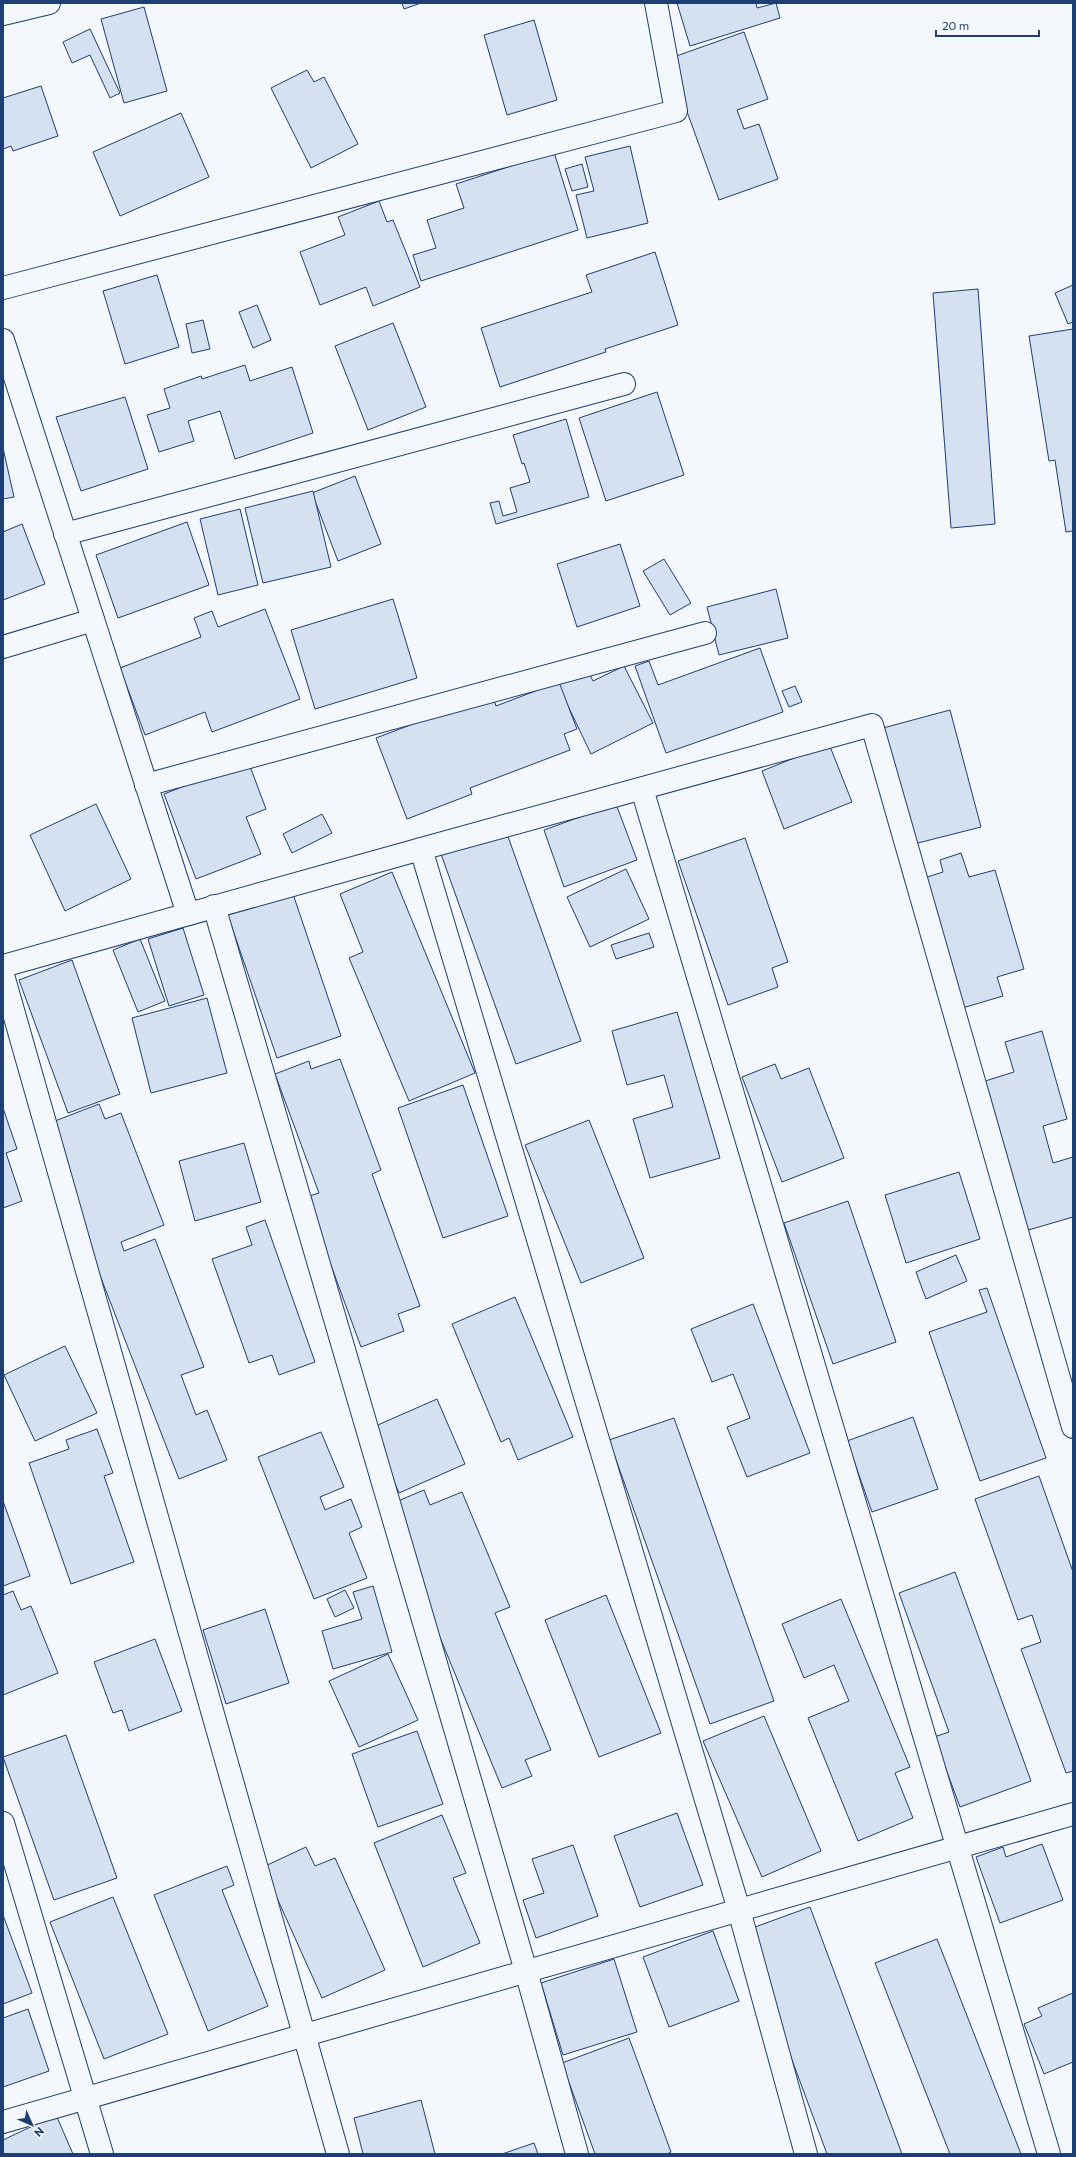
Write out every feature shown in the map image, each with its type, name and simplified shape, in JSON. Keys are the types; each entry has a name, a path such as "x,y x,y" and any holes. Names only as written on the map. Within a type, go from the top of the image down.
{"street":[{"path":"3,14 49,3"},
{"path":"3,288 676,111 656,3"},
{"path":"3,340 11,394 65,534 188,914"},
{"path":"65,534 624,384"},
{"path":"3,647 93,620"},
{"path":"146,785 705,633"},
{"path":"3,966 214,906 872,725 1073,1427"},
{"path":"642,789 1049,2154"},
{"path":"422,849 739,1910 806,2154"},
{"path":"214,906 526,1971 576,2154"},
{"path":"3,975 303,2036 338,2154"},
{"path":"3,2122 1073,1814"},
{"path":"3,1823 102,2154"}],"building":[{"path":"402,3 421,3 404,9"},
{"path":"677,3 756,3 757,8 776,3 780,18 690,46"},
{"path":"144,7 167,91 124,103 101,19"},
{"path":"534,20 557,100 507,115 484,35"},
{"path":"90,29 120,93 110,98 90,55 72,63 63,42"},
{"path":"744,32 768,99 737,110 744,129 759,124 778,179 719,200 668,59"},
{"path":"307,70 314,82 324,77 358,144 311,168 271,88"},
{"path":"41,86 58,136 13,151 11,146 3,149 3,98"},
{"path":"181,113 209,177 120,216 93,152"},
{"path":"630,146 648,223 587,238 576,195 594,191 585,157"},
{"path":"554,152 578,230 421,281 413,255 436,248 427,220 464,208 456,184"},
{"path":"582,164 588,187 572,191 565,169"},
{"path":"379,201 387,222 393,220 420,287 373,306 366,287 320,305 300,252 345,235 338,217"},
{"path":"655,252 678,325 605,349 606,352 500,387 481,328 592,292 586,275"},
{"path":"157,275 179,347 125,364 103,291"},
{"path":"1073,285 1073,322 1068,324 1055,293"},
{"path":"978,289 995,524 951,528 933,293"},
{"path":"257,305 271,340 253,348 239,312"},
{"path":"203,320 210,349 192,353 186,324"},
{"path":"393,323 426,407 368,430 335,346"},
{"path":"1073,329 1073,531 1066,532 1055,460 1049,461 1029,336"},
{"path":"245,365 250,381 292,367 313,433 235,459 220,411 188,421 194,441 159,452 147,415 170,408 164,389 201,376 202,379"},
{"path":"657,392 684,475 606,501 579,418"},
{"path":"125,397 148,469 81,491 56,417"},
{"path":"566,419 589,497 496,524 490,503 499,501 503,516 517,512 510,488 530,482 524,463 522,464 513,435"},
{"path":"3,448 14,497 3,499"},
{"path":"355,476 381,544 338,561 312,493"},
{"path":"313,491 331,567 263,583 245,508"},
{"path":"240,509 258,585 218,595 200,519"},
{"path":"187,522 209,585 118,618 96,555"},
{"path":"22,524 45,584 3,600 3,532"},
{"path":"620,544 640,606 577,627 557,564"},
{"path":"664,559 691,603 670,615 643,571"},
{"path":"776,589 788,638 719,655 707,607"},
{"path":"393,599 417,678 315,709 291,630"},
{"path":"265,609 300,699 212,732 205,712 145,735 120,668 201,637 194,618 212,611 218,627"},
{"path":"760,648 783,712 666,753 635,666 649,661 658,685"},
{"path":"624,666 653,723 591,754 556,681 586,667 593,681"},
{"path":"559,682 577,729 564,734 570,750 470,788 472,794 407,819 376,738 492,694 496,706"},
{"path":"795,686 802,702 789,707 782,691"},
{"path":"950,710 981,827 914,844 883,728"},
{"path":"829,744 852,802 784,829 762,771"},
{"path":"248,761 266,809 246,817 261,854 196,879 164,794"},
{"path":"96,804 131,879 65,911 30,835"},
{"path":"616,804 637,860 564,887 544,830"},
{"path":"322,814 332,833 292,853 283,834"},
{"path":"506,831 581,1041 516,1064 441,854"},
{"path":"745,838 788,962 772,968 778,987 728,1005 678,861"},
{"path":"961,853 969,877 995,870 1024,969 997,977 1003,996 959,1009 921,879 943,872 940,860"},
{"path":"626,869 649,919 590,947 567,897"},
{"path":"392,872 475,1073 409,1101 349,958 363,952 340,894"},
{"path":"292,891 341,1036 277,1058 227,913"},
{"path":"183,928 204,995 169,1006 148,939"},
{"path":"649,933 654,947 616,959 611,945"},
{"path":"140,939 165,1001 138,1012 113,950"},
{"path":"72,960 120,1094 68,1113 19,980"},
{"path":"207,998 227,1073 151,1093 132,1018"},
{"path":"677,1012 720,1158 650,1178 633,1119 673,1107 664,1075 627,1085 612,1031"},
{"path":"1042,1031 1067,1119 1043,1126 1053,1163 1073,1157 1073,1217 1025,1231 982,1082 1014,1072 1005,1042"},
{"path":"340,1059 381,1170 372,1174 420,1306 398,1314 404,1331 361,1347 306,1197 319,1193 275,1074 309,1061 311,1069"},
{"path":"775,1064 781,1079 809,1068 844,1158 782,1182 742,1077"},
{"path":"463,1085 508,1216 443,1238 398,1108"},
{"path":"99,1104 105,1119 121,1113 164,1225 121,1242 124,1251 155,1239 204,1367 181,1375 196,1415 207,1410 227,1460 179,1479 42,1126"},
{"path":"3,1108 17,1149 6,1153 22,1201 3,1208"},
{"path":"589,1120 644,1258 581,1283 525,1145"},
{"path":"244,1143 261,1202 195,1221 179,1161"},
{"path":"959,1172 980,1239 906,1263 885,1195"},
{"path":"848,1201 896,1342 833,1364 784,1223"},
{"path":"265,1220 315,1362 279,1375 272,1355 249,1363 212,1259 252,1245 246,1227"},
{"path":"956,1255 967,1281 926,1299 916,1272"},
{"path":"987,1288 1046,1458 980,1481 929,1332 987,1312 979,1290"},
{"path":"515,1297 573,1437 518,1460 509,1438 501,1442 452,1324"},
{"path":"753,1304 810,1453 747,1477 727,1427 750,1418 733,1374 712,1382 691,1329"},
{"path":"65,1346 97,1413 35,1441 4,1375"},
{"path":"437,1399 465,1464 399,1493 371,1428"},
{"path":"913,1417 938,1489 872,1512 847,1441"},
{"path":"674,1418 774,1701 710,1724 609,1440"},
{"path":"97,1429 113,1473 104,1476 134,1562 71,1584 29,1463 69,1449 66,1440"},
{"path":"321,1432 344,1487 320,1497 325,1510 351,1499 362,1527 349,1533 367,1578 314,1599 258,1457"},
{"path":"1039,1476 1073,1572 1073,1771 1066,1773 1021,1649 1041,1642 1032,1615 1018,1620 975,1499"},
{"path":"424,1490 430,1505 462,1492 510,1607 495,1613 551,1750 525,1760 532,1776 502,1788 386,1506"},
{"path":"3,1501 30,1576 3,1586"},
{"path":"955,1572 1031,1781 960,1807 934,1737 949,1732 899,1593"},
{"path":"373,1586 392,1652 333,1669 322,1631 362,1619 353,1592"},
{"path":"345,1590 354,1608 335,1617 327,1599"},
{"path":"13,1591 21,1610 31,1606 58,1673 3,1695 3,1595"},
{"path":"606,1595 661,1733 599,1757 545,1620"},
{"path":"841,1599 910,1767 895,1773 913,1818 858,1841 808,1718 849,1701 834,1665 804,1678 782,1624"},
{"path":"265,1609 289,1683 226,1704 203,1630"},
{"path":"155,1639 182,1711 129,1731 122,1710 113,1713 94,1662"},
{"path":"388,1654 418,1720 359,1747 329,1681"},
{"path":"764,1716 821,1851 762,1877 703,1741"},
{"path":"417,1731 443,1804 378,1827 352,1754"},
{"path":"66,1735 117,1878 54,1900 3,1757"},
{"path":"677,1813 703,1885 640,1907 614,1836"},
{"path":"442,1815 466,1873 453,1878 480,1943 423,1967 374,1843"},
{"path":"1042,1844 1063,1900 1000,1923 976,1857 1003,1847 1006,1857"},
{"path":"573,1845 598,1916 536,1938 523,1900 544,1893 532,1859"},
{"path":"306,1847 315,1866 335,1858 385,1970 322,1998 263,1867"},
{"path":"227,1866 234,1885 222,1890 268,2006 208,2031 154,1895"},
{"path":"113,1897 168,2034 104,2059 50,1922"},
{"path":"810,1907 902,2154 827,2154 744,1931"},
{"path":"3,1915 32,1993 3,2004"},
{"path":"713,1931 739,2001 669,2027 643,1957"},
{"path":"937,1939 1021,2154 950,2154 875,1963"},
{"path":"614,1959 637,2032 563,2055 541,1983"},
{"path":"1073,1993 1073,2062 1044,2074 1024,2024 1042,2016 1038,2008"},
{"path":"28,2009 49,2071 3,2087 3,2018"},
{"path":"629,2038 671,2152 667,2154 595,2154 562,2063"},
{"path":"421,2100 435,2154 363,2154 354,2118"},
{"path":"56,2115 73,2154 3,2154 3,2140"},
{"path":"534,2143 538,2154 502,2154"}]}
